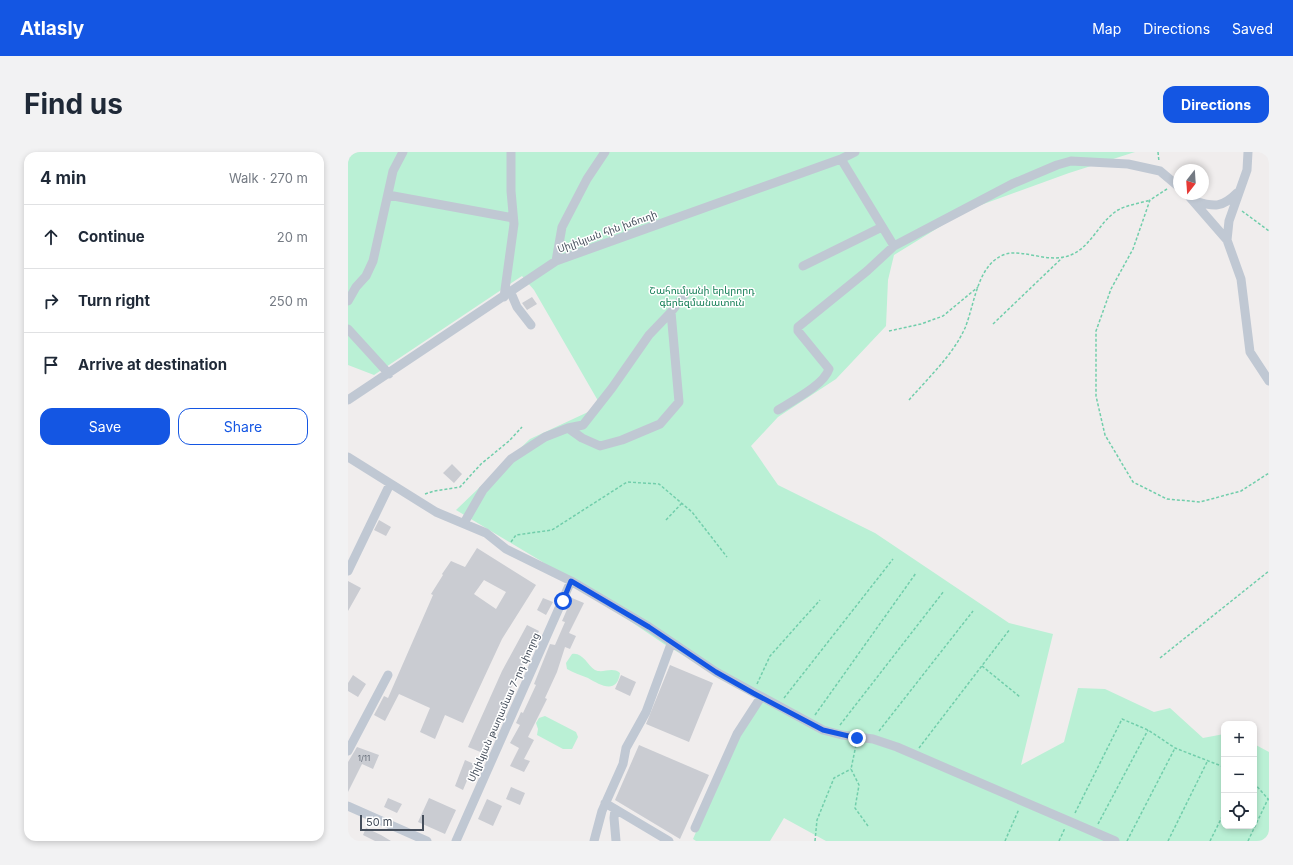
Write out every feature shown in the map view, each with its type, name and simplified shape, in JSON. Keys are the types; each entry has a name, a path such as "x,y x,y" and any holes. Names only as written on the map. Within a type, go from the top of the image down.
{"street":[{"path":"348,301 356,287 366,276 373,261 392,171 403,152"},
{"path":"511,152 513,236 507,295 531,325"},
{"path":"556,261 562,227 587,179 605,152"},
{"name":"Սիլիկյան հին խճուղի","path":"348,400 556,261 841,159 855,152"},
{"path":"1227,240 1229,221 1247,170 1248,152"},
{"path":"841,159 894,246"},
{"path":"778,410 805,393 827,376 829,369 798,331 798,327 867,271 894,246 1012,184 1057,165 1071,161 1128,164 1160,171 1173,182"},
{"path":"1194,201 1212,206 1227,203 1240,191"},
{"path":"388,195 513,218"},
{"path":"1194,201 1227,240 1241,279 1250,352 1269,381"},
{"path":"803,266 882,227"},
{"path":"464,523 483,490 511,459 545,437 568,428 583,425 612,388 649,335 671,312 687,292"},
{"path":"568,428 582,438 600,446 622,440 660,424 679,402 671,312"},
{"path":"348,329 389,374"},
{"path":"348,457 390,484 416,498 436,512 486,533 506,549 571,581 649,627 672,644 716,672 823,730 857,738 873,739 914,754 1115,841"},
{"path":"348,571 390,484"},
{"name":"Սիլիկյան թաղամաս 7-րդ փողոց","path":"456,841 571,581"},
{"path":"594,841 605,803 621,770 631,737 646,712 672,644"},
{"path":"348,751 388,675"},
{"path":"695,828 737,734 757,695"},
{"path":"605,803 669,841"},
{"path":"348,806 427,841"},
{"path":"615,809 614,818 616,841"}],"path":[{"path":"909,400 954,346 965,329 986,269 1007,254 1062,258 1074,254 1088,242 1104,223 1119,210 1150,200 1173,187"},
{"path":"1150,200 1132,249 1111,289 1096,330 1096,396 1105,435 1133,482 1167,500 1200,502 1241,490 1269,473"},
{"path":"1234,205 1269,230"},
{"path":"993,324 1062,258"},
{"path":"889,331 921,324 943,316 979,286"},
{"path":"416,498 434,491 460,487 481,464 510,442 522,427"},
{"path":"506,549 516,536 552,530 626,482 659,484 692,512 727,557"},
{"path":"666,520 682,503"},
{"path":"778,706 893,559"},
{"path":"1160,658 1269,570"},
{"path":"810,723 916,572"},
{"path":"834,733 944,591"},
{"path":"757,695 770,656 820,600"},
{"path":"873,739 973,611"},
{"path":"914,754 1010,629"},
{"path":"982,666 1020,696"},
{"path":"1059,841 1122,719 1148,730 1175,748 1221,766"},
{"path":"1093,832 1148,730"},
{"path":"857,738 851,769 859,785 855,808 868,826"},
{"path":"1127,841 1175,748"},
{"path":"1168,841 1208,760"},
{"path":"815,841 817,820 834,778 851,769"},
{"path":"1248,841 1269,799 1257,786"},
{"path":"1005,841 1022,802"},
{"path":"1210,841 1221,819"}],"green space":[{"name":"Շահումյանի երկրորդ գերեզմանատուն","path":"348,152 1135,152 1069,173 967,210 894,255 888,280 886,326 836,379 778,417 751,446 778,485 875,533 1009,623 1053,634 1021,765 1064,742 1078,688 1105,689 1154,712 1170,708 1203,738 1221,735 1221,829 1257,829 1257,746 1269,752 1269,841 826,841 784,818 770,841 696,841 693,839 730,753 761,701 664,644 541,561 456,510 530,439 601,406 534,290 522,276 374,375 348,365"},
{"path":"572,654 582,657 595,670 617,671 620,673 618,680 612,686 607,686 567,669 566,663"},
{"path":"545,716 576,732 578,737 572,749 563,749 537,735 538,729 536,723 539,718"}],"building":[{"path":"532,297 537,304 527,310 522,303"},
{"path":"452,464 462,474 454,483 443,473"},
{"path":"379,520 391,527 386,536 374,530"},
{"path":"477,548 536,585 502,639 463,723 445,715 435,739 420,732 430,708 399,694 385,721 374,715 384,696 388,698 433,595 431,594 443,575 442,574 451,561 465,567","holes":["484,580 506,592 496,609 474,594"]},
{"path":"348,581 361,588 348,611"},
{"path":"543,598 553,602 546,615 537,610"},
{"path":"572,598 584,603 569,633 576,636 570,649 565,647 557,672 545,698 547,699 528,737 534,740 524,759 530,761 524,772 510,766 519,748 510,743 520,725 516,723 521,712 523,713 536,685 534,684 550,644 555,645 565,622 562,621"},
{"path":"527,625 539,631 487,737 489,738 483,753 468,747 502,671"},
{"path":"670,665 713,683 689,742 646,724"},
{"path":"353,675 366,684 358,697 348,691 348,683"},
{"path":"621,675 636,682 630,696 615,689"},
{"path":"639,745 709,775 680,839 615,800"},
{"path":"357,747 379,755 373,769 362,764 348,792 348,762"},
{"path":"465,760 474,764 463,790 455,786"},
{"path":"511,787 525,793 520,805 506,799"},
{"path":"388,798 402,804 397,813 384,807"},
{"path":"429,798 456,810 445,834 418,822"},
{"path":"487,799 502,806 493,826 478,819"},
{"path":"366,828 391,841 375,841 363,835"}],"route":[{"path":"563,601 571,581 649,627 657,634 716,672 753,693 823,730 857,738"}]}
